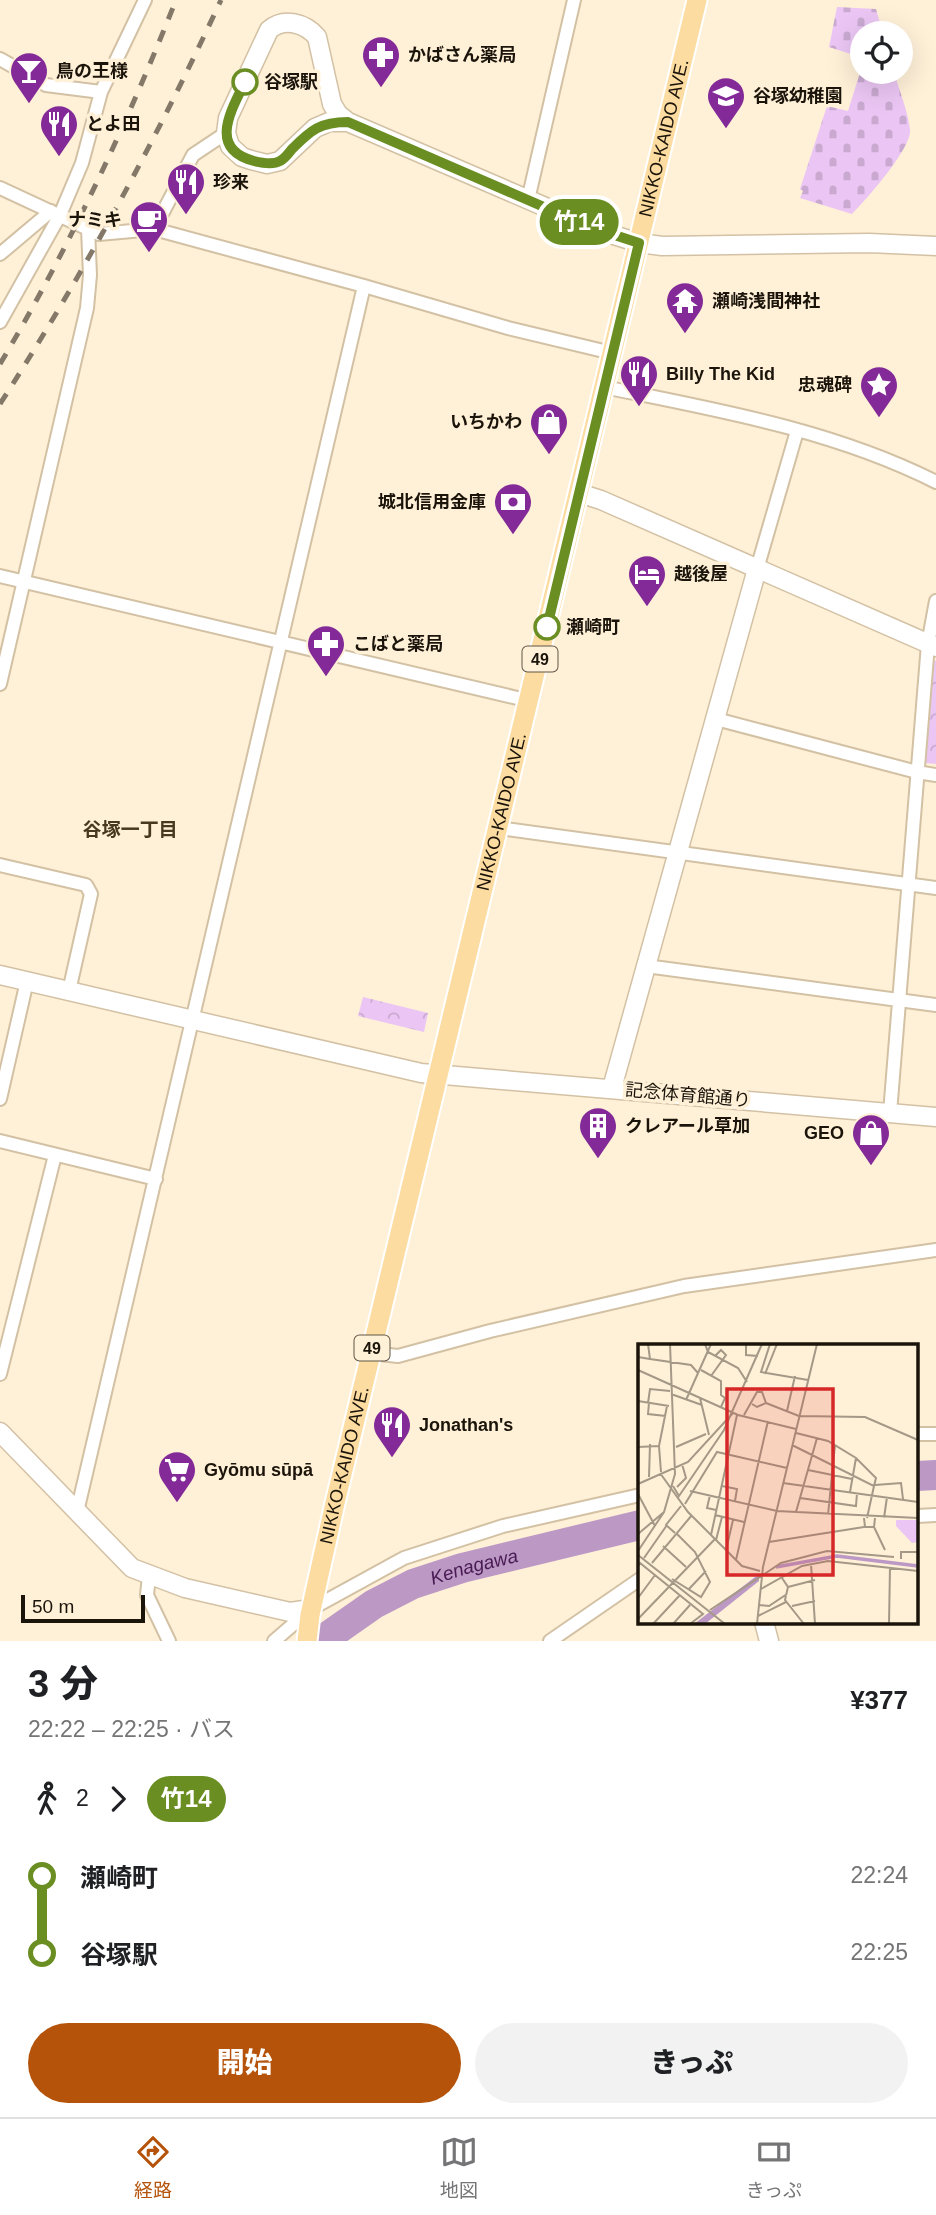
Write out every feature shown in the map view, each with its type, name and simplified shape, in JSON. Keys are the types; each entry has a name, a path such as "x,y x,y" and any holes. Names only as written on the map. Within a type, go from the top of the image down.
{"main road":[{"name":"NIKKO-KAIDO AVE.","path":"309,1624 371,1353 697,0"}],"street":[{"path":"0,321 82,163 101,92 145,0"},
{"path":"528,200 574,0"},
{"path":"348,122 329,122 315,128 280,161 267,164 242,157 230,146 226,133 228,118 269,30 275,24 292,22 313,32 317,37 332,104 338,114 348,122 601,231 639,243 662,246 869,243 936,246"},
{"path":"0,59 46,85 101,92"},
{"path":"154,229 193,155 226,133"},
{"path":"0,188 99,233 154,229 495,325 612,353"},
{"path":"0,254 56,213"},
{"path":"0,684 87,307 90,275 88,229"},
{"path":"77,1512 364,286"},
{"path":"604,387 779,424 894,461 936,482"},
{"path":"612,1088 797,431"},
{"path":"579,494 601,500 932,645"},
{"path":"0,576 530,701"},
{"path":"890,1113 917,772 936,601"},
{"path":"716,719 936,775"},
{"path":"499,828 936,888"},
{"path":"0,865 86,885 91,894 69,991"},
{"path":"646,966 936,1005"},
{"name":"記念体育館通り","path":"0,975 439,1075 936,1117"},
{"path":"0,1099 27,981"},
{"path":"0,1141 156,1179"},
{"path":"0,1374 55,1155"},
{"path":"371,1353 398,1356 491,1331 684,1286 936,1250"},
{"path":"0,1432 132,1568 185,1588 290,1612 309,1624"},
{"path":"918,1434 936,1434"},
{"path":"274,1641 309,1624 372,1574 422,1551 503,1526 638,1495"},
{"path":"918,1516 936,1515"},
{"path":"149,1576 147,1595 169,1641"},
{"path":"550,1641 638,1580"},
{"path":"765,1624 769,1641"}],"green space":[{"path":"837,7 876,9 880,21 850,21 850,54 829,47"},
{"path":"856,84 898,84 910,130 909,138 896,161 852,214 800,198 803,191 800,189 827,106 848,111"},
{"path":"934,660 936,661 936,764 925,763"},
{"path":"363,997 428,1013 424,1032 358,1016"}],"waterway":[{"name":"Kenagawa","path":"918,1476 936,1475"},
{"name":"Kenagawa","path":"321,1641 374,1604 413,1584 462,1568 638,1525"}],"railway":[{"path":"0,364 50,276 95,186 176,0"},
{"path":"0,404 117,206 171,104 221,0"}],"bus line":[{"name":"竹14","path":"245,82 226,125 230,146 242,157 267,164 280,161 315,128 329,122 348,122 590,227 639,243 547,627"}],"place":[{"name":"谷塚駅","path":"245,82"},
{"name":"かばさん薬局","path":"381,89"},
{"name":"鳥の王様","path":"29,105"},
{"name":"谷塚幼稚園","path":"726,130"},
{"name":"とよ田","path":"59,158"},
{"name":"珍来","path":"186,216"},
{"name":"ナミキ","path":"149,254"},
{"name":"瀬崎浅間神社","path":"685,335"},
{"name":"Billy The Kid","path":"639,408"},
{"name":"忠魂碑","path":"879,419"},
{"name":"いちかわ","path":"549,456"},
{"name":"城北信用金庫","path":"513,536"},
{"name":"越後屋","path":"647,608"},
{"name":"瀬崎町","path":"547,627"},
{"name":"こばと薬局","path":"326,678"},
{"name":"クレアール草加","path":"598,1160"},
{"name":"GEO","path":"871,1167"},
{"name":"Jonathan's","path":"392,1459"},
{"name":"Gyōmu sūpā","path":"177,1504"}],"district":[{"name":"谷塚一丁目","path":"130,829"}]}
